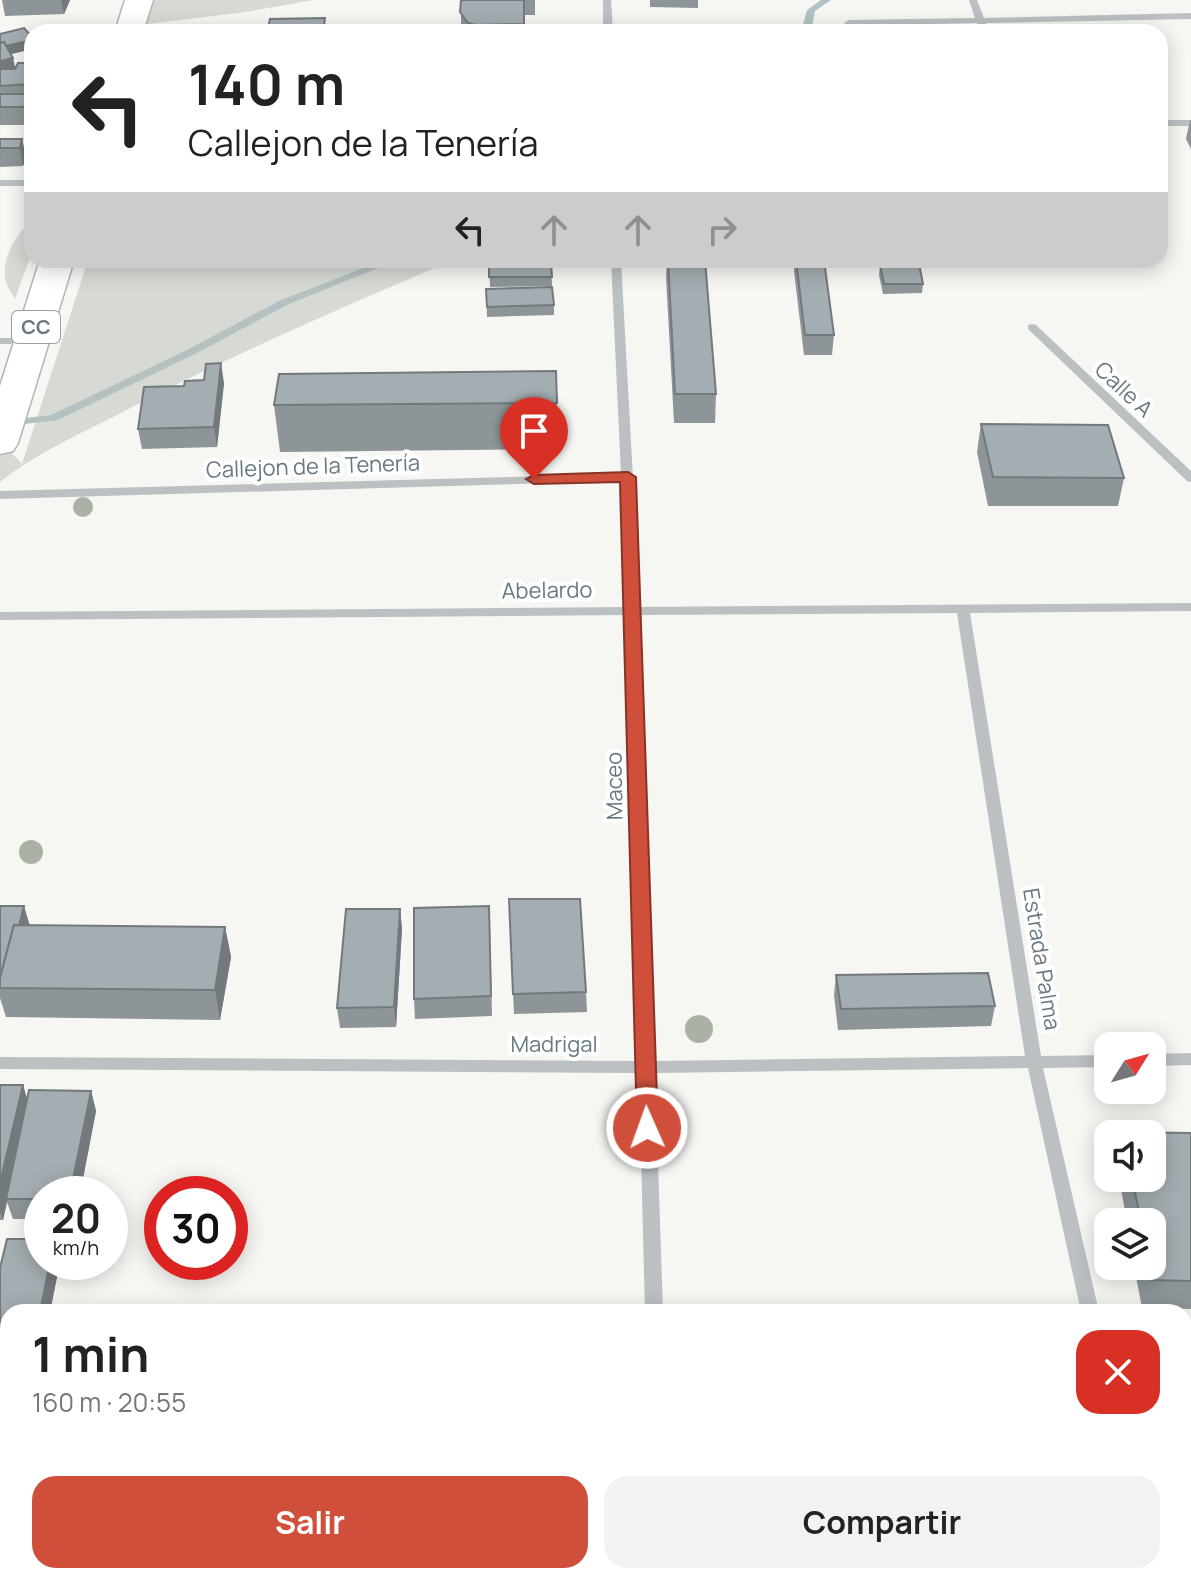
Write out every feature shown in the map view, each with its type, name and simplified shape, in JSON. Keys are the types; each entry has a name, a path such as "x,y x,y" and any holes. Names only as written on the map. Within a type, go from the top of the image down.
{"highway":[{"path":"132,24 139,0"},
{"name":"CC","path":"0,442 17,395 16,341 53,268"}],"street":[{"path":"607,0 608,24"},
{"path":"973,0 981,22"},
{"path":"848,23 1191,16"},
{"path":"1168,123 1191,123"},
{"path":"0,183 24,183"},
{"name":"Maceo","path":"616,268 634,609 654,1304"},
{"name":"Calle A","path":"1032,327 1191,478"},
{"name":"Callejon de la Tenería","path":"0,495 628,477"},
{"name":"Abelardo","path":"0,616 1191,607"},
{"name":"Estrada Palma","path":"963,610 1034,1062 1088,1304"},
{"path":"1166,1060 1191,1059"},
{"name":"Madrigal","path":"0,1063 645,1067 1094,1061"}],"shaded area":[{"path":"139,0 313,0 246,12 132,24"},
{"path":"24,229 26,268 15,299 7,283 5,265"},
{"path":"85,268 434,268 203,372 59,444 0,482 0,441 22,464"}],"building":[{"path":"461,0 524,0 524,24 472,24 460,12"},
{"path":"325,18 324,24 269,24 270,19"},
{"path":"24,28 24,42 6,46 4,42 0,43 0,34"},
{"path":"4,42 13,58 0,61 0,43"},
{"path":"18,63 24,63 24,84 0,86 0,69 15,69"},
{"path":"0,94 24,94 24,107 0,107"},
{"path":"0,139 22,139 20,148 0,148"},
{"path":"489,268 551,268 552,277 489,277"},
{"path":"668,268 706,268 716,394 675,394"},
{"path":"797,268 825,268 834,335 805,335"},
{"path":"881,268 920,268 923,284 884,284"},
{"path":"552,287 554,305 487,307 486,289"},
{"path":"221,363 214,427 138,429 144,387 184,386 185,381 204,380 206,364"},
{"path":"556,371 557,403 274,405 279,374"},
{"path":"981,424 1108,425 1124,478 993,477"},
{"path":"509,899 580,899 586,992 513,994"},
{"path":"0,906 24,906 19,926 14,925 0,978"},
{"path":"489,906 491,996 414,999 414,908"},
{"path":"346,909 400,909 394,1007 337,1008"},
{"path":"14,925 225,927 215,990 0,988"},
{"path":"988,973 995,1006 841,1009 836,975"},
{"path":"0,1085 23,1085 0,1183"},
{"path":"29,1090 91,1091 74,1176 24,1176 24,1199 6,1199"},
{"path":"1166,1133 1191,1133 1191,1281 1151,1280 1166,1280 1166,1208 1138,1208 1135,1192 1166,1192"},
{"path":"7,1239 24,1239 24,1280 46,1280 42,1304 0,1304 0,1268"}],"waterway":[{"path":"808,24 811,10 827,0"},
{"path":"0,424 54,418 191,352 285,302 372,268"}],"route":[{"path":"534,479 628,477 647,1128"}]}
